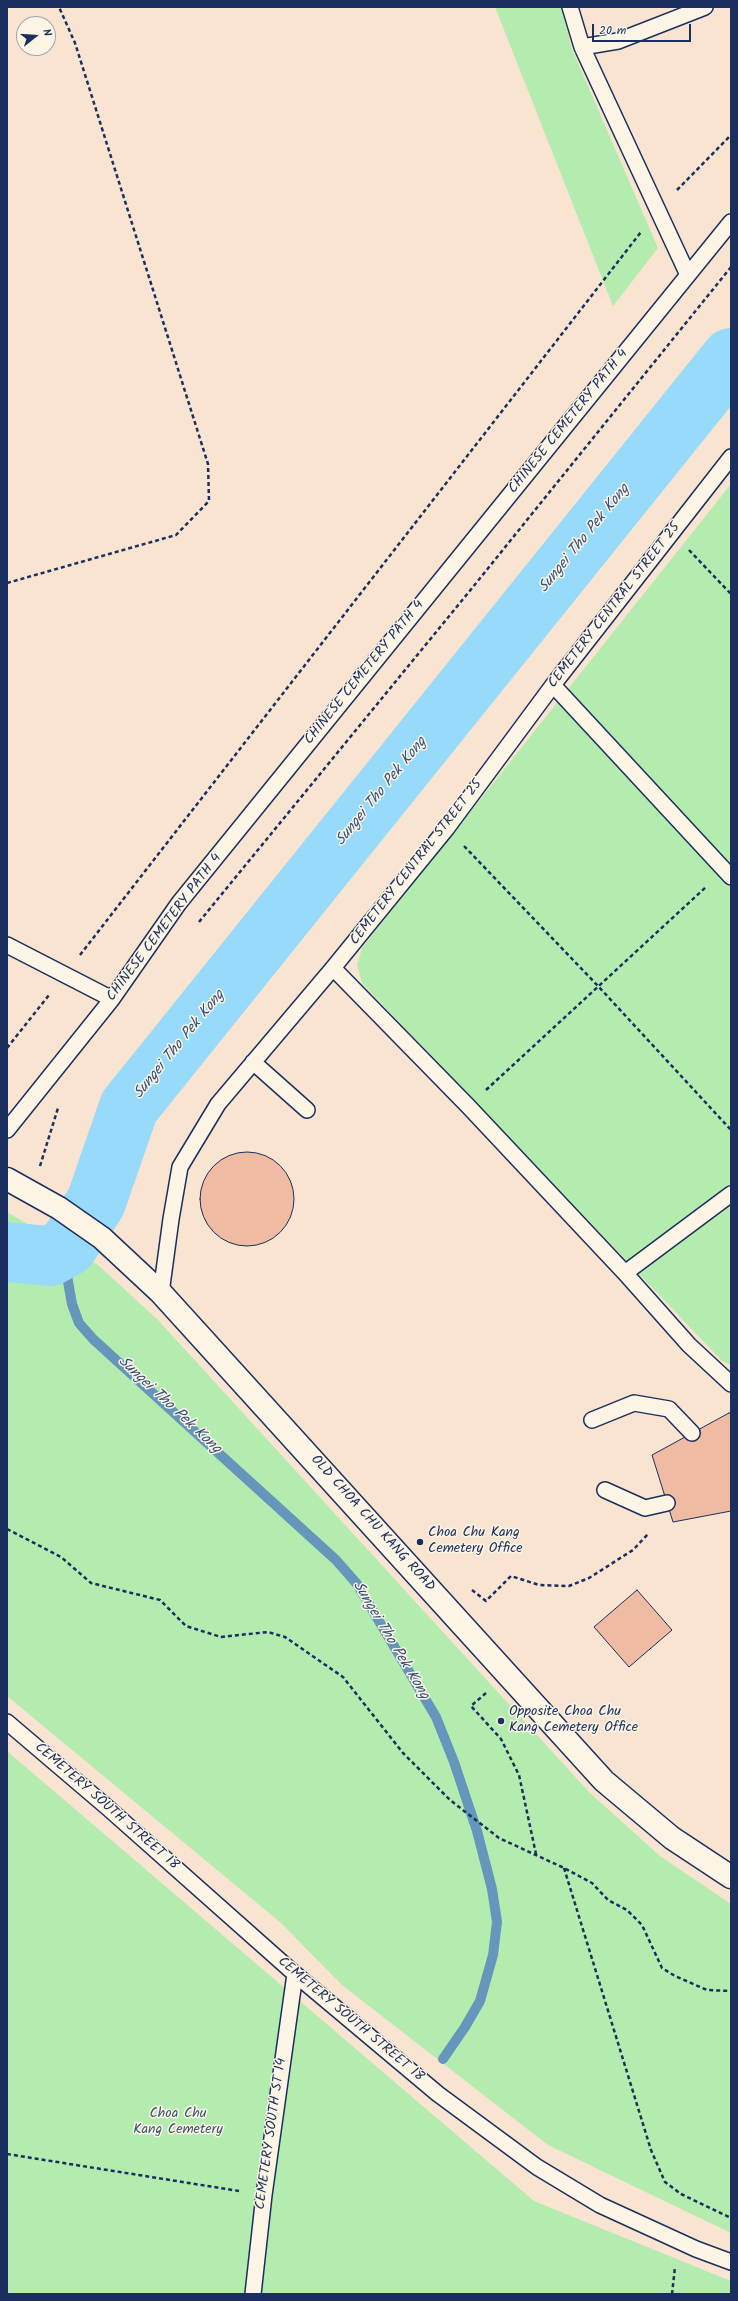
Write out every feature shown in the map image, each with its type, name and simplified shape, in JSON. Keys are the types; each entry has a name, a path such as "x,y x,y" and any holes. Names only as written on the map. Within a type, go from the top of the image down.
{"street":[{"name":"OLD CHOA CHU KANG ROAD","path":"7,1179 59,1208 102,1238 161,1293 604,1781 672,1838 731,1877"}],"lane":[{"path":"570,7 582,47 688,275"},
{"path":"582,47 618,40 705,7"},
{"name":"CHINESE CEMETERY PATH 4","path":"7,1130 112,999 179,903 731,222"},
{"name":"CEMETERY CENTRAL STREET 25","path":"161,1293 180,1167 218,1104 333,968 447,828 553,685 731,457"},
{"path":"553,685 728,873"},
{"path":"7,945 112,999"},
{"path":"333,968 468,1106 625,1273 689,1345 731,1384"},
{"path":"253,1062 308,1110"},
{"path":"625,1273 731,1194"},
{"path":"592,1420 634,1403 669,1409 692,1433"},
{"path":"605,1490 645,1508 667,1503"},
{"name":"CEMETERY SOUTH STREET 18","path":"7,1722 108,1808 295,1974 438,2094 537,2167 600,2205 696,2249 731,2262"},
{"name":"CEMETERY SOUTH ST 14","path":"253,2294 264,2195 295,1974"}],"path":[{"path":"7,583 176,535 209,501 208,464 75,43 59,7"},
{"path":"7,1048 658,210 731,135"},
{"path":"196,925 477,582 731,267"},
{"path":"672,532 731,594"},
{"path":"447,828 598,986 731,1130"},
{"path":"468,1106 598,986 728,873"},
{"path":"31,1193 60,1102"},
{"path":"7,1529 61,1557 91,1583 160,1600 186,1626 221,1637 268,1632 284,1637 343,1677 403,1753 450,1800 499,1838 564,1868 592,1883 608,1900 627,1910 642,1925 662,1968 675,1976 706,1990 731,1991"},
{"path":"467,1586 486,1601 511,1576 539,1585 569,1586 589,1578 633,1550 652,1530"},
{"path":"507,1674 471,1706 501,1739 519,1775 536,1855"},
{"path":"564,1868 651,2150 665,2182 681,2194 731,2218"},
{"path":"7,2154 264,2195"}],"green space":[{"path":"495,7 561,7 572,49 658,248 613,306"},
{"path":"731,484 731,1365 722,1361 362,983 357,965 362,948"},
{"path":"7,1212 98,1265 158,1320 589,1792 660,1856 731,1904 731,2233 548,2145 342,1985 281,1923 7,1696"},
{"name":"Choa Chu Kang Cemetery","path":"7,1751 534,2201 731,2281 731,2294 7,2294"}],"building":[{"path":"247,1152 265,1155 280,1166 291,1181 294,1199 291,1217 280,1232 265,1243 247,1246 229,1243 214,1232 203,1217 200,1199 203,1181 214,1166 229,1155"},
{"path":"731,1413 731,1511 673,1522 652,1455"},
{"path":"637,1590 672,1630 629,1667 594,1627"}],"waterway":[{"name":"Sungei Tho Pek Kong","path":"7,1252 50,1256 68,1246 96,1202 129,1107 731,358"},
{"name":"Sungei Tho Pek Kong","path":"68,1246 67,1276 72,1304 79,1323 93,1339 336,1560 357,1584 436,1717 454,1762 477,1831 492,1889 497,1922 493,1955 480,2001 465,2027 443,2059"}],"place":[{"name":"Choa Chu Kang Cemetery Office","path":"420,1542"},
{"name":"Opposite Choa Chu Kang Cemetery Office","path":"501,1721"}]}
